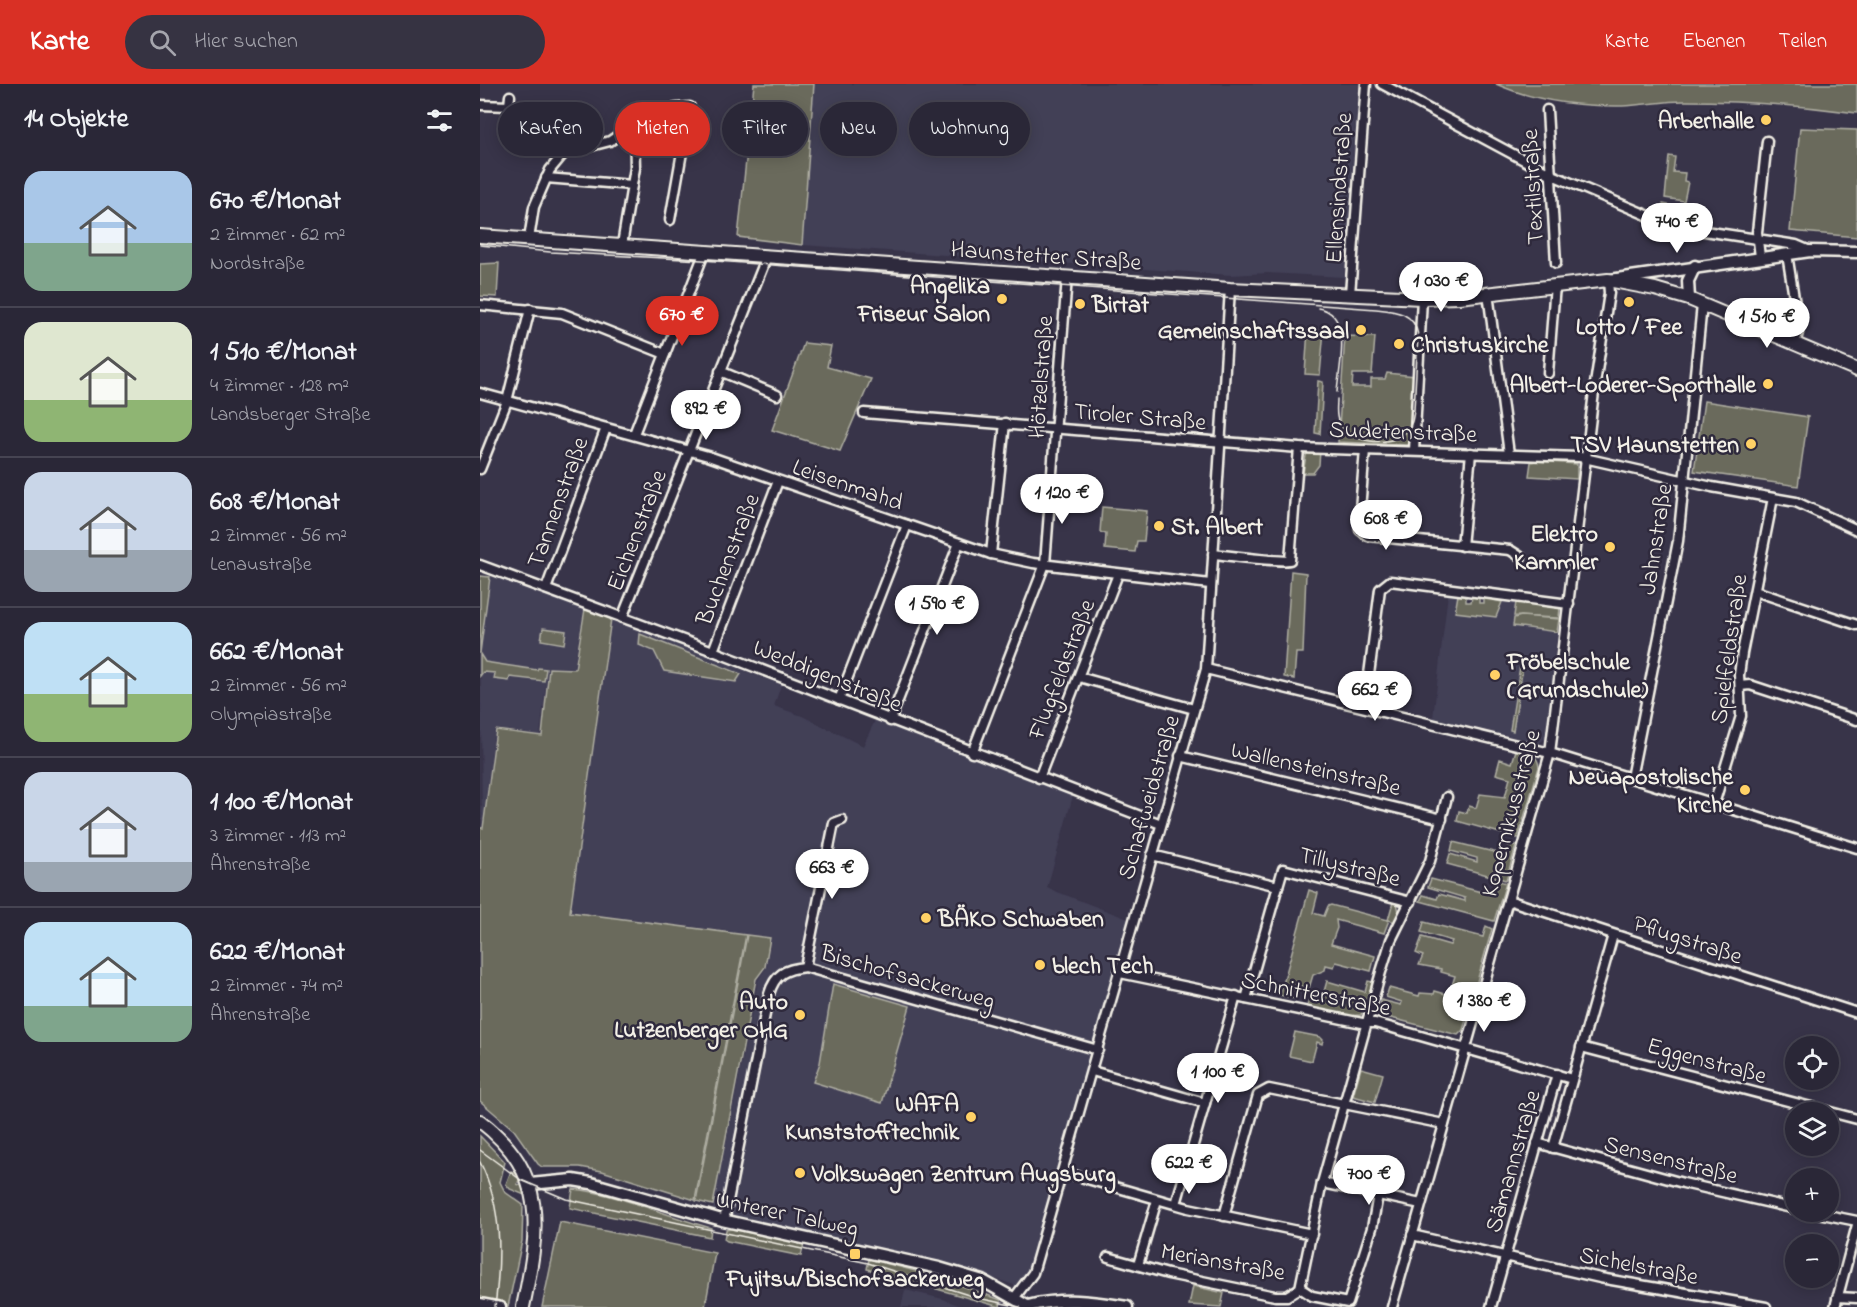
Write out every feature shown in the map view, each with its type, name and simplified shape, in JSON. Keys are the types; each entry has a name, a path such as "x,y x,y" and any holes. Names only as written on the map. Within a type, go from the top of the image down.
{"main road":[{"name":"Haunstetter Straße","path":"480,236 1230,289 1422,298 1608,280 1655,289 1689,299 1857,370"},
{"path":"480,1120 502,1139 524,1168 535,1202 536,1233 524,1307"}],"street":[{"name":"Ellensindstraße","path":"1350,294 1366,84"},
{"path":"1382,84 1550,174 1673,225 1796,245 1810,251"},
{"path":"480,105 509,106 510,96"},
{"name":"Textilstraße","path":"1547,110 1556,263"},
{"path":"529,239 531,217 546,178 556,160 564,153 610,141 615,137"},
{"path":"1760,257 1757,232 1767,141"},
{"path":"622,245 635,168 635,156"},
{"path":"670,220 681,156"},
{"path":"546,178 632,185"},
{"path":"634,434 705,251"},
{"path":"1608,280 1810,251 1857,252"},
{"path":"1787,254 1799,329 1795,344"},
{"name":"Eichenstraße","path":"622,618 767,256"},
{"path":"1689,299 1688,281 1695,266"},
{"name":"Hötzelstraße","path":"972,753 1045,564 1067,277"},
{"name":"Kopernikusstraße","path":"1392,1307 1550,753 1586,458 1609,293 1608,280"},
{"path":"1548,373 1556,285"},
{"name":"Schafweidstraße","path":"1015,1297 1034,1273 1206,669 1230,289"},
{"path":"1488,293 1509,454"},
{"path":"1414,451 1422,298"},
{"path":"480,305 564,314 664,354"},
{"name":"Jahnstraße","path":"1631,778 1678,541 1702,305"},
{"path":"480,467 507,401 530,309"},
{"path":"720,371 777,395"},
{"name":"Leisenmahd","path":"480,393 688,450 992,554 1045,564 1210,584"},
{"name":"Tiroler Straße","path":"864,412 1219,442"},
{"path":"992,554 1005,423"},
{"name":"Tannenstraße","path":"546,589 606,428"},
{"name":"Sudetenstraße","path":"1219,442 1299,448 1586,458 1684,481 1796,502 1857,530"},
{"path":"1213,554 1285,562 1290,560 1299,448"},
{"path":"1365,450 1360,530 1368,536 1510,550 1521,557"},
{"path":"1462,546 1471,453"},
{"name":"Buchenstraße","path":"713,651 778,481"},
{"name":"Spielfeldstraße","path":"1714,804 1741,716 1742,653 1773,498"},
{"path":"839,700 907,525"},
{"path":"890,721 959,543"},
{"name":"Weddigenstraße","path":"480,565 713,651 972,753 1161,824"},
{"name":"Flugfeldstraße","path":"1039,778 1119,574"},
{"path":"1365,706 1380,589 1390,581 1569,604"},
{"path":"1755,591 1857,625"},
{"path":"1206,669 1550,753 1857,848"},
{"path":"1079,677 1194,709"},
{"path":"1740,686 1750,685 1857,720"},
{"name":"Wallensteinstraße","path":"1180,756 1442,819"},
{"name":"Merianstraße","path":"1108,1257 1275,1296 1287,1296 1300,1288 1322,1183 1391,940 1430,861 1447,797"},
{"path":"805,967 834,823 842,820"},
{"name":"Tillystraße","path":"1152,855 1278,886 1284,869 1411,902"},
{"path":"1246,999 1278,886"},
{"name":"Pflugstraße","path":"1508,900 1857,1013"},
{"name":"Sämannstraße","path":"1553,1148 1613,935"},
{"name":"Bischofsackerweg","path":"724,1221 768,994 776,976 789,969 805,967 1098,1050"},
{"name":"Schnitterstraße","path":"1120,973 1368,1023 1466,1048 1572,1079"},
{"path":"1176,1204 1236,996"},
{"name":"Eggenstraße","path":"1581,1047 1857,1119"},
{"path":"1092,1071 1205,1103"},
{"name":"Sämannstraße","path":"1491,1307 1557,1074"},
{"path":"1224,1216 1258,1095 1263,1090 1269,1089 1345,1103 1444,1124"},
{"name":"Sensenstraße","path":"1537,1143 1683,1184 1785,1207"},
{"path":"1063,1172 1157,1200 1312,1234"},
{"name":"Unterer Talweg","path":"530,1184 573,1180 591,1182 724,1221 939,1268 983,1281 1028,1306"},
{"path":"1322,1183 1421,1204"},
{"name":"Merianstraße","path":"1300,1288 1312,1296 1348,1303 1372,1227 1378,1195"},
{"name":"Merianstraße","path":"1138,1265 1157,1200"},
{"path":"1834,1307 1857,1223 1839,1219"},
{"name":"Sämannstraße","path":"1412,1235 1505,1258"},
{"name":"Sichelstraße","path":"1505,1258 1674,1293 1766,1307"},
{"path":"1837,1297 1857,1298"},
{"path":"1028,1306 1048,1301 1078,1300 1127,1307"},
{"path":"480,1303 501,1307"}],"shaded area":[{"path":"814,84 1359,84 1344,277 1267,273 1231,275 802,245"},
{"path":"480,576 501,578 584,609 574,668 548,667 540,735 495,729 482,828"},
{"name":"Fröbelschule (Grundschule)","path":"1448,593 1466,596 1466,602 1471,602 1472,597 1479,598 1479,603 1484,603 1484,598 1560,608 1545,739 1539,743 1433,718"},
{"path":"612,619 781,685 774,706 802,716 863,746 879,712 1074,792 1047,888 1128,919 1030,1272 1017,1286 981,1274 712,1213 758,980 766,968 771,937 571,911"},
{"path":"905,1290 943,1299 963,1307 901,1307"}],"green space":[{"path":"754,84 814,84 802,245 738,237 746,156 808,156 808,102 752,102"},
{"path":"1496,84 1857,84 1857,113 1728,102 1676,101 1616,106 1585,105 1525,95"},
{"path":"1800,128 1857,130 1857,237 1790,231"},
{"path":"1669,156 1675,157 1673,172 1685,173 1684,181 1688,182 1684,201 1665,198"},
{"path":"1663,204 1673,206 1678,214 1699,218 1694,223 1659,213 1659,207"},
{"path":"499,263 497,297 480,296 480,264"},
{"path":"1308,329 1324,330 1320,375 1305,374"},
{"path":"1345,336 1375,337 1372,374 1353,374 1352,387 1371,387 1371,379 1385,379 1387,373 1415,376 1408,445 1338,442"},
{"path":"804,343 831,346 827,367 871,379 840,451 772,430"},
{"path":"1318,381 1323,382 1320,434 1315,433"},
{"name":"TSV Haunstetten","path":"1704,401 1808,417 1798,486 1694,471"},
{"path":"1307,450 1320,450 1319,465 1313,473 1303,473"},
{"path":"1531,462 1577,464 1577,479 1529,476"},
{"path":"1102,507 1147,511 1144,541 1137,541 1135,552 1105,549 1106,534 1100,532"},
{"path":"1291,571 1306,573 1303,653 1296,653 1294,679 1284,677"},
{"path":"480,576 490,577 480,653"},
{"path":"1458,595 1466,596 1466,602 1471,602 1472,597 1479,598 1479,603 1484,603 1484,598 1502,602 1496,617 1455,612"},
{"path":"1516,602 1560,608 1559,618 1514,616"},
{"path":"585,609 611,619 570,912 746,935 695,1200 602,1171 580,1167 542,1167 514,1130 480,1101 480,828 483,828 496,730 542,736 549,668 575,669"},
{"path":"1521,616 1559,619 1557,632 1513,626 1514,618"},
{"path":"543,628 566,631 564,644 541,640"},
{"path":"640,634 741,674 736,682 664,671 654,651 639,645"},
{"path":"480,654 485,662 537,670 538,668 546,669 544,681 510,677 509,681 494,679 495,673 483,672 480,676"},
{"path":"1521,660 1524,660 1513,731 1510,730"},
{"path":"1516,750 1534,756 1539,767 1518,838 1457,821 1459,811 1467,813 1469,806 1476,808 1480,794 1505,797 1510,778 1496,774 1500,759 1512,763"},
{"path":"1453,842 1506,855 1509,844 1516,846 1506,880 1447,864 1450,854 1477,862 1477,858 1451,851"},
{"path":"1431,879 1493,895 1498,881 1506,883 1494,921 1420,901 1423,895 1437,899 1439,894 1465,901 1465,898 1428,887"},
{"path":"1309,890 1318,893 1313,913 1324,916 1328,906 1331,905 1388,920 1393,902 1397,903 1399,912 1395,922 1389,920 1384,933 1336,920 1337,928 1331,944 1375,956 1371,971 1336,962 1334,967 1326,965 1325,970 1313,975 1309,988 1300,986 1296,999 1280,995"},
{"path":"1424,922 1483,937 1486,926 1492,929 1463,1030 1458,1035 1387,1017 1380,1010 1381,1000 1401,1005 1402,1002 1386,997 1389,988 1419,996 1420,993 1434,994 1435,991 1449,995 1455,976 1441,972 1441,969 1419,965 1423,956 1416,953 1422,937 1450,945 1452,941 1421,932"},
{"path":"747,935 770,938 765,967 756,979 713,1205 696,1201"},
{"path":"1327,981 1365,992 1368,981 1373,982 1361,1015 1348,1016 1307,1007 1309,999 1321,1002"},
{"path":"833,984 910,1006 882,1103 813,1082 820,1063"},
{"path":"1295,1032 1320,1037 1323,1040 1322,1044 1317,1042 1312,1061 1289,1056"},
{"path":"1361,1068 1383,1074 1375,1102 1353,1096"},
{"path":"480,1136 505,1162 500,1182 505,1192 523,1205 522,1241 508,1307 480,1307"},
{"path":"511,1171 521,1177 517,1184 525,1187 527,1196 510,1189 506,1184"},
{"path":"573,1189 626,1200 711,1228 710,1237 570,1208"},
{"path":"560,1222 715,1253 705,1307 542,1307"},
{"path":"731,1229 804,1244 801,1256 727,1241 724,1239 726,1230"},
{"path":"869,1259 935,1276 1001,1300 1000,1307 867,1269"},
{"path":"1193,1286 1224,1293 1221,1307 1189,1305"}],"tram line":[{"path":"480,245 550,252 702,260 1376,309 1397,312 1408,317 1416,327 1418,335 1413,419 1406,432 1399,437 1381,441 1370,441 1351,435 1339,423 1337,399"},
{"path":"1318,308 1329,312 1336,320 1340,330 1342,342 1337,392"},
{"path":"480,1150 521,1180 566,1199 868,1263 978,1298 1020,1307"},
{"path":"480,1162 493,1197 498,1233 495,1307"}],"place":[{"name":"Arberhalle","path":"1766,120"},
{"name":"Angelika Friseur Salon","path":"1002,299"},
{"name":"Lotto / Fee","path":"1629,302"},
{"name":"Birtat","path":"1080,304"},
{"name":"Gemeinschaftssaal","path":"1361,330"},
{"name":"Christuskirche","path":"1399,344"},
{"name":"Albert-Loderer-Sporthalle","path":"1768,384"},
{"name":"TSV Haunstetten","path":"1751,444"},
{"name":"St. Albert","path":"1159,526"},
{"name":"Elektro Kammler","path":"1610,547"},
{"name":"Fröbelschule (Grundschule)","path":"1495,675"},
{"name":"Neuapostolische Kirche","path":"1745,790"},
{"name":"BÄKO Schwaben","path":"926,918"},
{"name":"blech Tech","path":"1040,965"},
{"name":"Auto Lutzenberger OHG","path":"800,1015"},
{"name":"WAFA Kunststofftechnik","path":"971,1117"},
{"name":"Volkswagen Zentrum Augsburg","path":"800,1173"},
{"name":"Fujitsu/Bischofsackerweg","path":"855,1254"}]}
